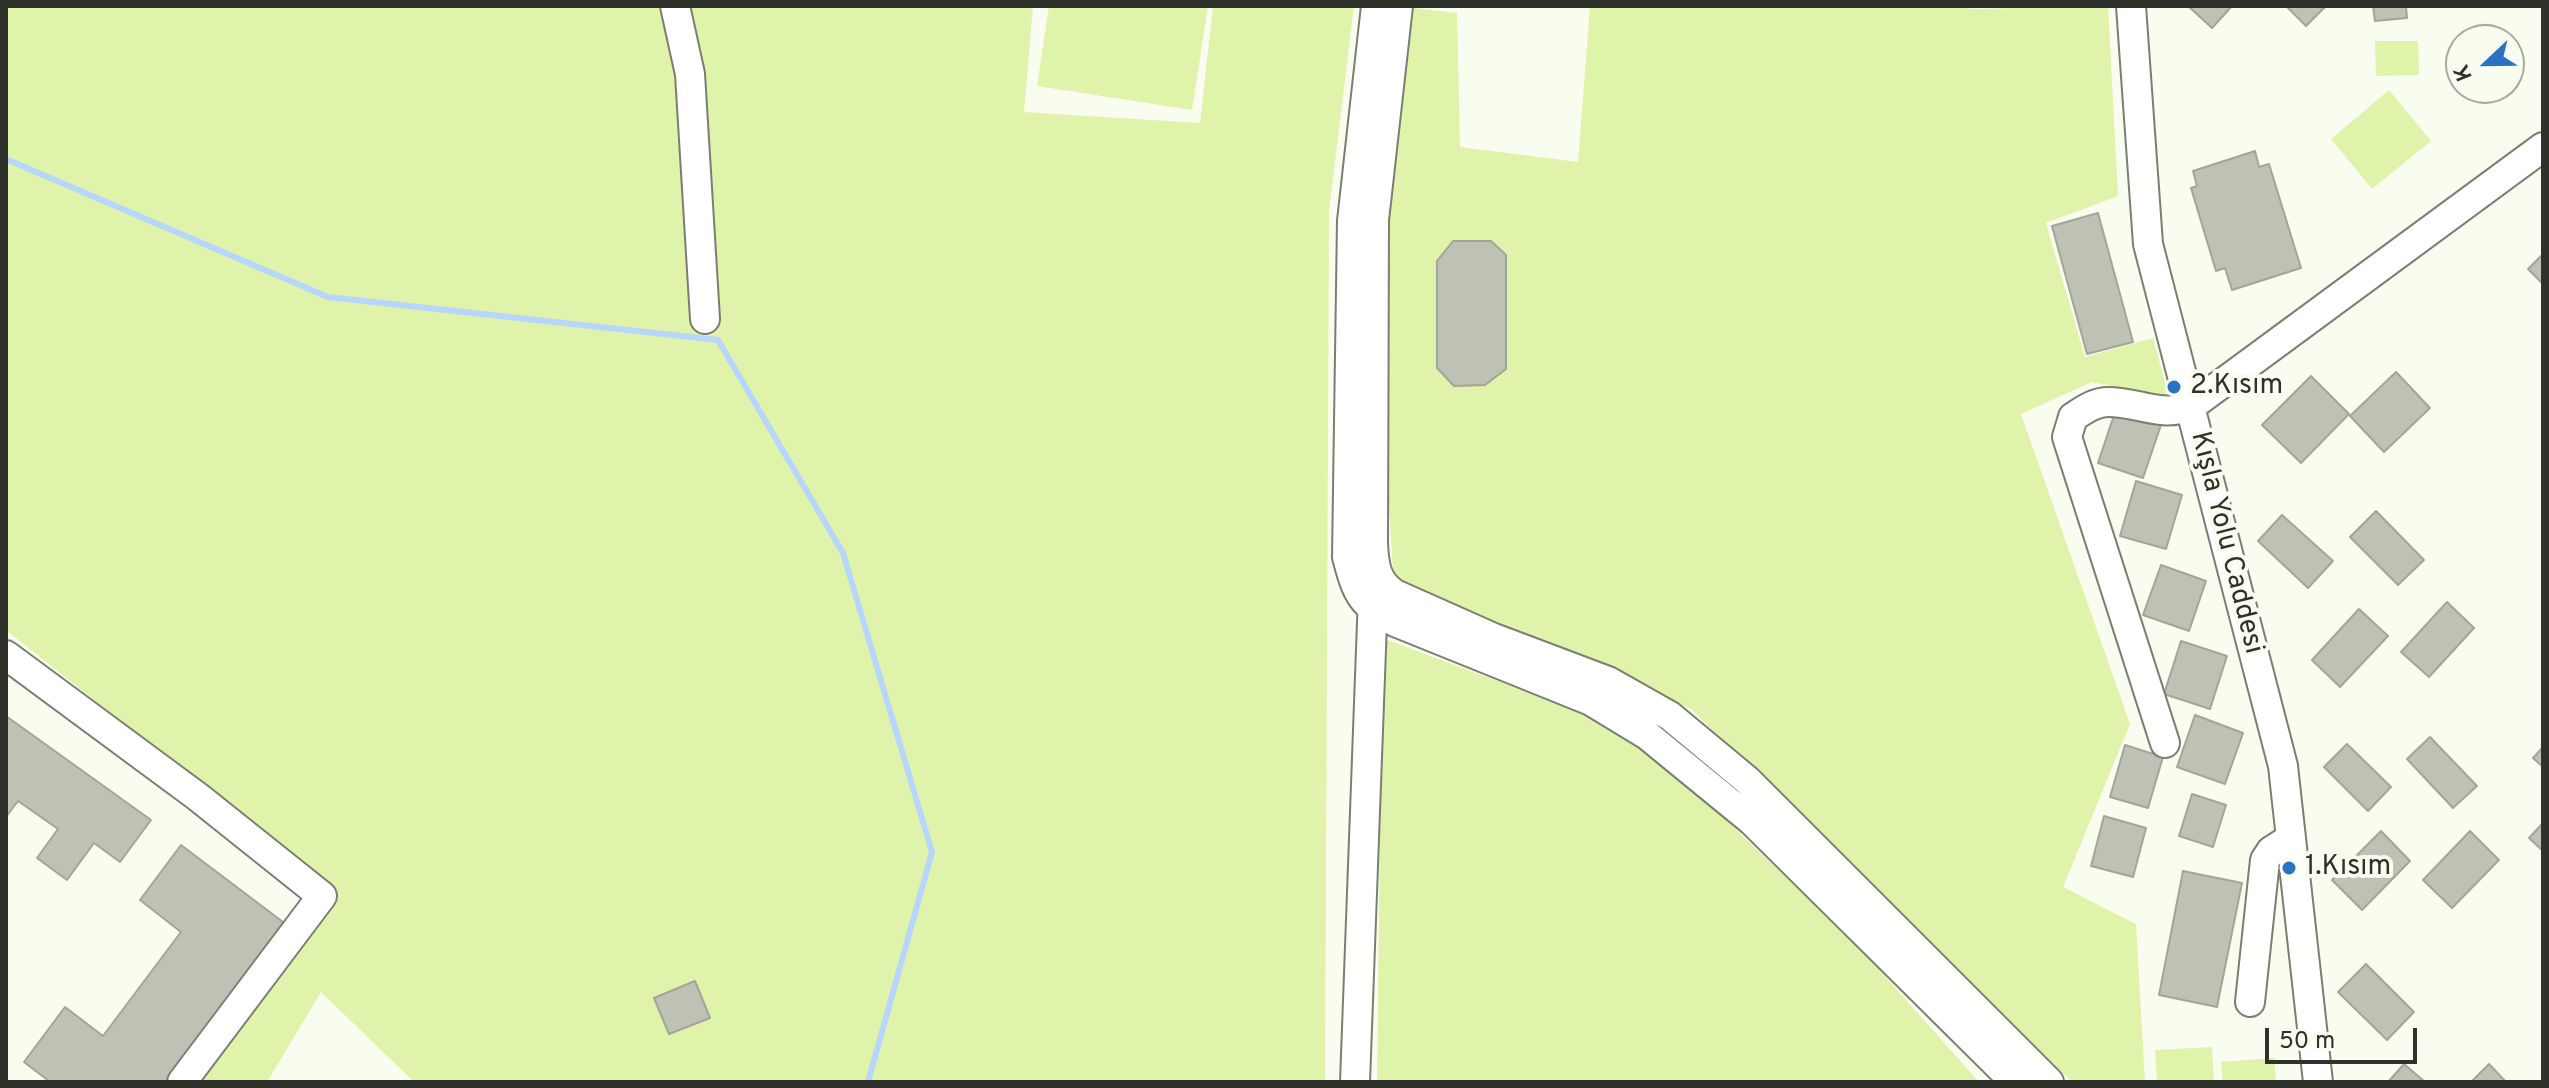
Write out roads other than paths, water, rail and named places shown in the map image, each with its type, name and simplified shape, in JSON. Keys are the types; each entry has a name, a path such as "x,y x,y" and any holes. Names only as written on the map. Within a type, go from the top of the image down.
{"street":[{"path":"675,6 690,74 705,319"},
{"path":"1376,6 1352,221 1347,557 1354,582 1373,610 1395,622 1591,701 1647,735 1752,821 2015,1082"},
{"path":"1355,1082 1374,567 1374,220 1398,6"},
{"name":"Kışla Yolu Caddesi","path":"2131,6 2148,244 2283,766 2318,1082"},
{"path":"2165,743 2067,437 2073,417 2092,405 2107,402 2174,412 2190,407 2543,147"},
{"path":"1374,567 1382,586 1395,594 1494,638 1608,681 1670,716 1747,780 2049,1082"},
{"path":"6,655 198,797 322,896 182,1082"},
{"path":"2250,1002 2265,860 2271,851 2291,838"}],"waterway":[{"path":"6,159 328,297 718,340 843,553 932,852 868,1082"}],"place":[{"name":"2.Kısım","path":"2174,387"},
{"name":"1.Kısım","path":"2289,868"}]}
